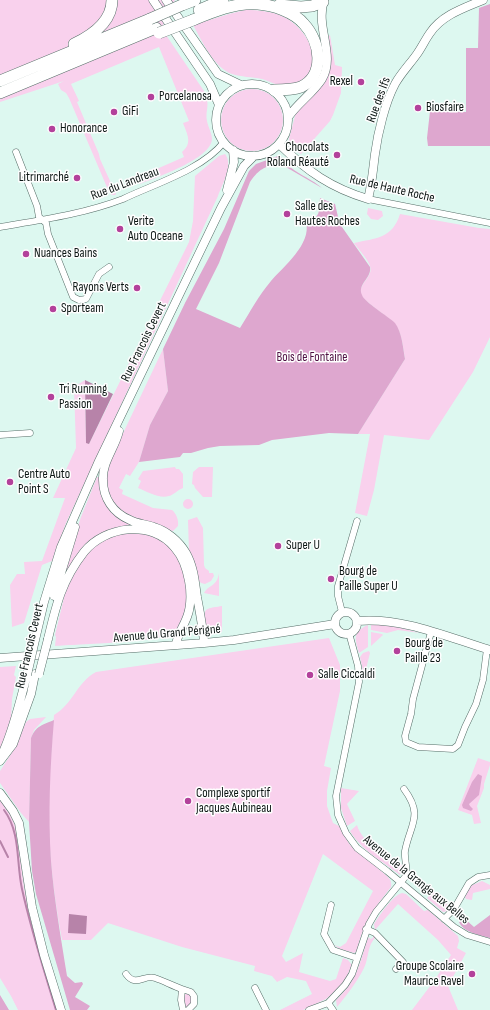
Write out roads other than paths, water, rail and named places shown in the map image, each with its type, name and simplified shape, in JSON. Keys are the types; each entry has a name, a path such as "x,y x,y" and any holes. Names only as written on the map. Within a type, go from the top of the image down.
{"highway":[{"path":"34,66 52,54 78,42 100,28 107,20 112,0"},
{"path":"0,94 136,37 148,37 155,27 182,5 195,0"},
{"path":"191,18 223,0"},
{"path":"0,81 34,66 155,27 234,6 247,4 275,4 301,7 312,6 323,1"},
{"path":"267,5 295,16 304,23 312,33 318,48 316,71 310,80 301,86 287,90 274,90"}],"street":[{"path":"153,0 210,84 219,105"},
{"path":"166,0 218,74 241,85"},
{"name":"Rue des Ifs","path":"368,199 373,180 375,152 383,117 397,80 430,33 440,22 452,14 483,0"},
{"path":"288,116 316,88 325,71 327,53 320,16 323,1"},
{"path":"258,84 274,90 284,102 288,116 288,128 283,140 268,152 254,156 243,154 233,150 224,142 219,134 216,124 216,114 219,105 230,91 241,85 258,84"},
{"name":"Rue du Landreau","path":"0,228 111,204 195,166 224,142"},
{"name":"Rue de Haute Roche","path":"279,144 297,162 321,179 344,191 368,199 490,223"},
{"name":"Rue Francois Cevert","path":"221,208 233,172 233,150"},
{"path":"16,152 37,206 39,217 46,223 48,234 73,297 79,300 86,299 99,274 109,267"},
{"name":"Rue Francois Cevert","path":"0,760 19,709 44,602 61,547 88,486 221,208 244,166 254,156"},
{"path":"123,413 118,434 104,468 103,480 106,498 114,510 130,521 154,527 169,534 176,540 186,553 191,563 195,579 204,643"},
{"path":"0,435 30,433"},
{"name":"Rue Francois Cevert","path":"0,760 13,744 34,685 62,570 88,486"},
{"path":"342,612 338,596 338,586 358,521"},
{"path":"46,639 57,600 69,575 85,551 102,537 128,529 154,532 165,538 174,546 184,564 189,582 190,605 188,615 176,640 176,646"},
{"path":"342,612 351,613 355,617 356,621 354,629 349,633 344,634 340,632 335,624 336,618 342,612"},
{"path":"356,621 385,621 413,627 431,632 489,650 477,701 464,727 458,745 453,749 413,746 406,742 404,738 431,632"},
{"name":"Avenue du Grand Périgné","path":"0,658 176,646 234,640 335,624"},
{"name":"Avenue de la Grange aux Belles","path":"349,633 358,666 359,682 337,789 337,809 342,825 353,844 401,882 444,919 461,932 490,942"},
{"path":"309,1010 328,1003 345,985 352,974 366,929 376,912 406,876 405,853 414,826 415,816 412,802 404,789"},
{"path":"0,793 13,811 19,823 32,907 44,955 61,1010"},
{"path":"444,919 454,909 469,883 478,877 490,875"},
{"path":"332,906 324,934 333,950 357,958"},
{"path":"366,929 375,933 402,962 396,970"},
{"path":"126,974 133,980 137,981 153,977 191,992 194,996 194,1004 188,1010"},
{"path":"255,988 266,1010"},
{"path":"182,989 181,1000 183,1010"},
{"path":"328,1003 333,1010"}],"waterway":[{"path":"4,810 16,838 22,889 56,1010"},
{"path":"0,841 8,857"}],"place":[{"name":"Rexel","path":"361,82"},
{"name":"Porcelanosa","path":"151,97"},
{"name":"Biosfaire","path":"418,108"},
{"name":"GiFi","path":"114,112"},
{"name":"Honorance","path":"52,129"},
{"name":"Chocolats Roland Réauté","path":"337,155"},
{"name":"Litrimarché","path":"77,178"},
{"name":"Salle des Hautes Roches","path":"287,214"},
{"name":"Verite Auto Oceane","path":"120,229"},
{"name":"Nuances Bains","path":"26,254"},
{"name":"Rayons Verts","path":"137,288"},
{"name":"Sporteam","path":"53,309"},
{"name":"Tri Running Passion","path":"51,397"},
{"name":"Centre Auto Point S","path":"10,482"},
{"name":"Super U","path":"278,546"},
{"name":"Bourg de Paille Super U","path":"331,579"},
{"name":"Bourg de Paille 23","path":"397,651"},
{"name":"Salle Ciccaldi","path":"310,675"},
{"name":"Complexe sportif Jacques Aubineau","path":"188,801"},
{"name":"Groupe Scolaire Maurice Ravel","path":"472,974"}],"park label":[{"name":"Bois de Fontaine","path":"312,358"}]}
